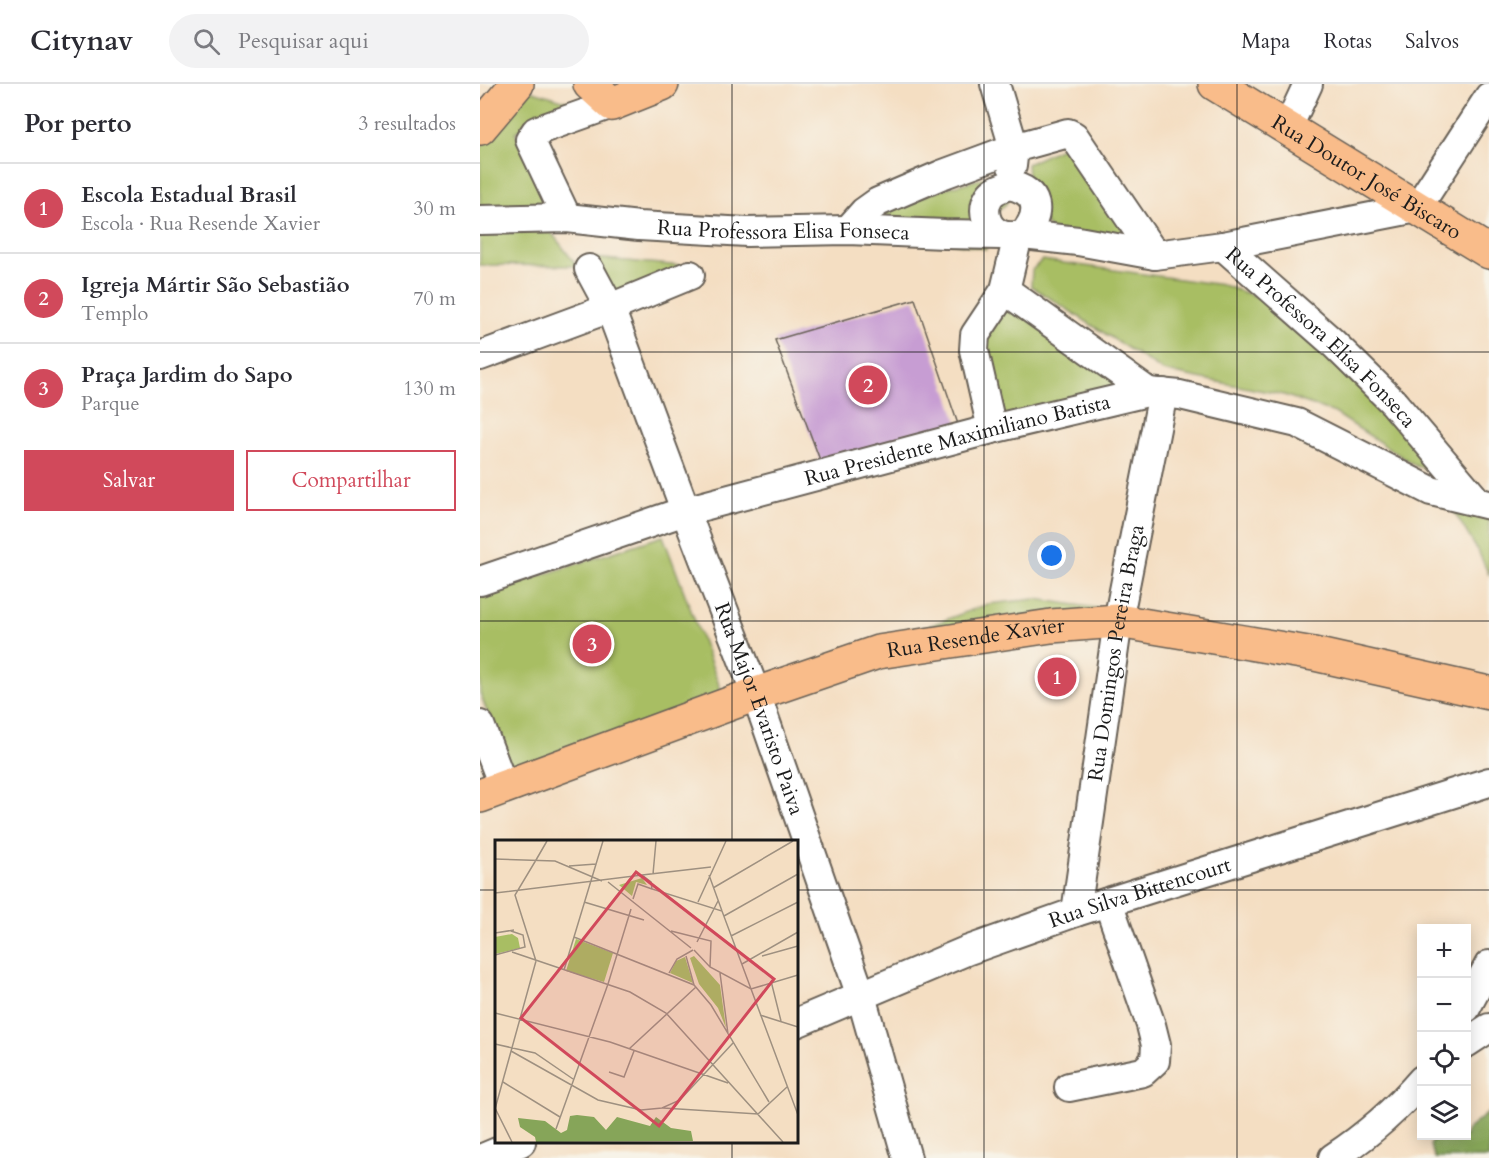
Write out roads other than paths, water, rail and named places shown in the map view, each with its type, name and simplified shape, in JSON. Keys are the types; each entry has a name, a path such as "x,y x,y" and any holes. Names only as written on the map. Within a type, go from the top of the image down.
{"main road":[{"path":"480,128 517,84"},
{"path":"601,94 662,84"},
{"name":"Rua Doutor José Biscaro","path":"1215,84 1489,252"},
{"name":"Rua Resende Xavier","path":"492,792 756,694 878,652 1051,626 1118,621 1314,654 1489,693"}],"street":[{"path":"995,84 1014,148 1009,185"},
{"path":"1288,127 1308,84"},
{"path":"567,218 530,140 536,131 601,94"},
{"path":"1223,246 1417,208 1487,102"},
{"path":"849,230 864,212 878,202 941,175 1014,148 1068,133 1074,136 1155,255"},
{"path":"1009,185 1020,187 1035,203 1036,215 1030,228 1014,235 992,229 986,219 985,208 989,197 998,189 1009,185"},
{"name":"Rua Professora Elisa Fonseca","path":"480,220 567,218 639,226 747,232 849,230 1014,235 1077,241 1155,255 1223,246 1331,341 1370,379 1483,503"},
{"path":"992,429 974,350 975,335 1005,290 1014,235"},
{"name":"Rua Major Evaristo Paiva","path":"589,269 610,308 756,694 861,996 907,1158"},
{"path":"480,356 610,308 690,275"},
{"path":"1005,290 1156,393"},
{"name":"Rua Presidente Maximiliano Batista","path":"480,581 685,511 992,429 1156,393 1180,396 1298,423 1431,491 1483,503"},
{"name":"Rua Domingos Pereira Braga","path":"1076,912 1118,621 1156,393"},
{"path":"480,725 492,792"},
{"name":"Rua Silva Bittencourt","path":"798,1022 966,951 1076,912 1489,782"},
{"path":"1069,1087 1143,1072 1155,1061 1156,1045 1152,1025 1108,902"},
{"path":"1471,1000 1489,965"},
{"path":"1471,1040 1489,1029"},
{"path":"1334,1158 1350,1147 1417,1085"},
{"path":"483,1158 520,1143"}],"place":[{"name":"Igreja Mártir São Sebastião","path":"868,385"},
{"name":"Praça Jardim do Sapo","path":"592,644"},
{"name":"Escola Estadual Brasil","path":"1057,677"}]}
